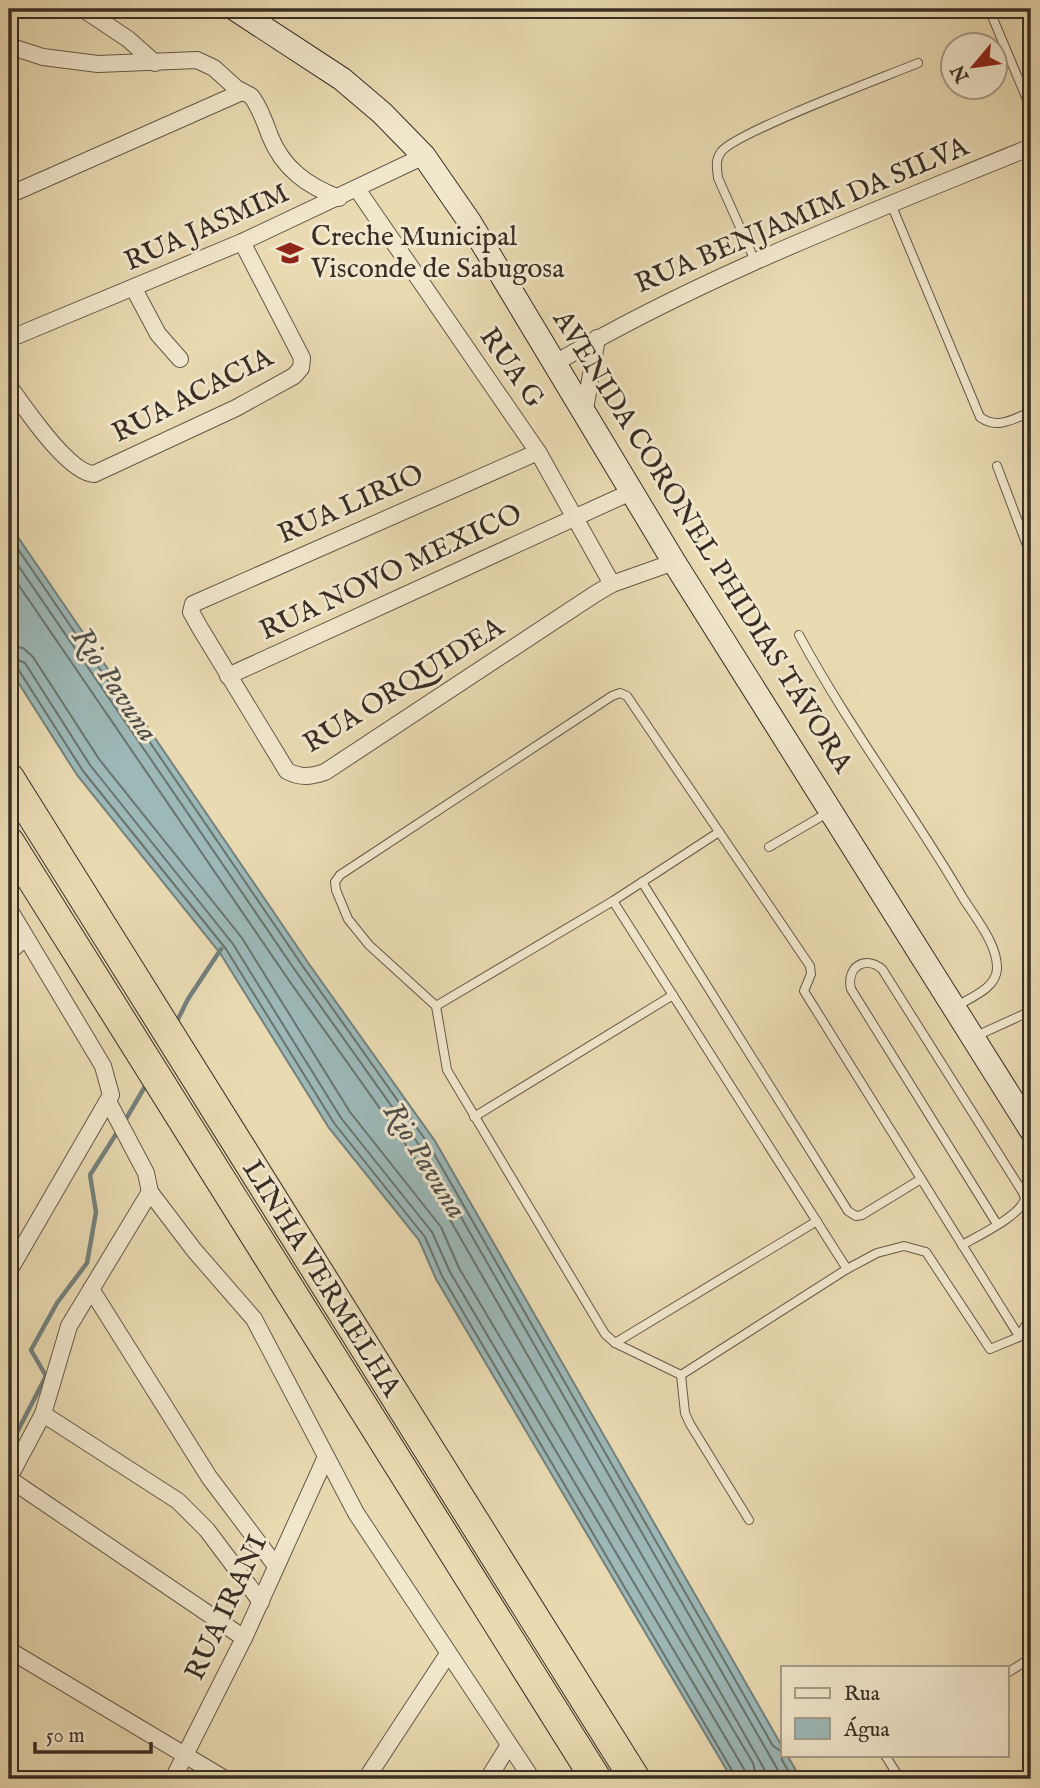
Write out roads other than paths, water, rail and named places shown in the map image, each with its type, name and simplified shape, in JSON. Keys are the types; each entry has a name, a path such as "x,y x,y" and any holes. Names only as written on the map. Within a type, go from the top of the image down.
{"highway":[{"name":"LINHA VERMELHA","path":"9,778 635,1779"},
{"name":"LINHA VERMELHA","path":"9,842 596,1779"}],"street":[{"path":"83,9 128,39 155,63"},
{"name":"AVENIDA CORONEL PHIDIAS TÁVORA","path":"235,9 342,79 424,156 469,221 674,562 1031,1130"},
{"path":"9,47 43,57 70,60 155,63 197,60 214,68 242,92 251,96 273,143 296,174 314,188 339,198"},
{"path":"9,195 242,92"},
{"name":"RUA BENJAMIM DA SILVA","path":"556,362 646,310 755,261 1031,147"},
{"name":"RUA JASMIM","path":"9,339 242,243 424,156"},
{"name":"RUA G","path":"357,190 538,452 612,584"},
{"name":"RUA ACACIA","path":"9,386 71,463 86,474 94,474 236,408 294,376 301,368 302,358 242,243"},
{"path":"134,289 158,334 180,359"},
{"path":"585,410 597,338"},
{"name":"RUA LIRIO","path":"191,612 193,604 220,590 538,452"},
{"path":"575,517 631,492"},
{"name":"RUA NOVO MEXICO","path":"228,676 575,517"},
{"name":"RUA ORQUIDEA","path":"191,612 287,771 297,776 311,777 334,767 612,584 674,562"},
{"path":"9,909 24,939 103,1066 109,1080 113,1109 146,1173 150,1192 194,1251 254,1319 280,1364 325,1459 448,1654 532,1779"},
{"path":"9,952 24,939"},
{"path":"9,1271 113,1109"},
{"path":"150,1192 69,1326 43,1414 11,1474 11,1480 244,1638"},
{"path":"91,1289 209,1476 276,1566"},
{"path":"43,1414 178,1501 207,1530 261,1602"},
{"name":"RUA IRANI","path":"173,1779 244,1638 325,1459"},
{"path":"9,1650 225,1779"},
{"path":"366,1779 448,1654"},
{"path":"488,1779 509,1745"}],"lane":[{"path":"989,9 1026,96 1031,100"},
{"path":"755,261 718,178 716,165 720,152 731,142 918,63"},
{"path":"891,204 980,417 989,424 1000,424 1031,412"},
{"path":"998,466 1031,556"},
{"path":"799,635 817,669 929,839 989,942 997,968 995,979 955,1007"},
{"path":"681,1375 615,1343 605,1334 447,1070 436,1006 360,936 348,919 335,882 340,875 620,693 627,696 810,966 811,974 804,991 1019,1336"},
{"path":"769,847 832,811"},
{"path":"436,1006 613,901 719,832"},
{"path":"642,882 848,1211 856,1216 862,1215 921,1179"},
{"path":"613,901 847,1269"},
{"path":"962,1245 997,1224 1024,1205 1022,1191 882,969 874,963 864,962 853,968 849,979 851,989 997,1224"},
{"path":"474,1117 673,995"},
{"path":"974,1037 1031,1011"},
{"path":"615,1343 817,1222"},
{"path":"681,1375 847,1269 891,1248 915,1247 926,1252 990,1349 1031,1332"},
{"path":"1019,1336 1031,1317"},
{"path":"681,1375 685,1413 690,1424 748,1520"},
{"path":"1009,1673 1031,1658"},
{"path":"886,1756 900,1779"}],"water":[{"name":"Rio Pavuna","path":"9,524 309,964 435,1141 781,1745 781,1756 788,1756 801,1779 732,1779 436,1279 419,1240 329,1128 220,953 77,775 9,668"}],"waterway":[{"path":"175,1025 188,999 221,949"},
{"path":"123,1124 147,1083"},
{"path":"9,1448 46,1376 31,1350 57,1303 87,1263 96,1212 90,1175 118,1131"}],"place":[{"name":"Creche Municipal Visconde de Sabugosa","path":"290,253"}]}
